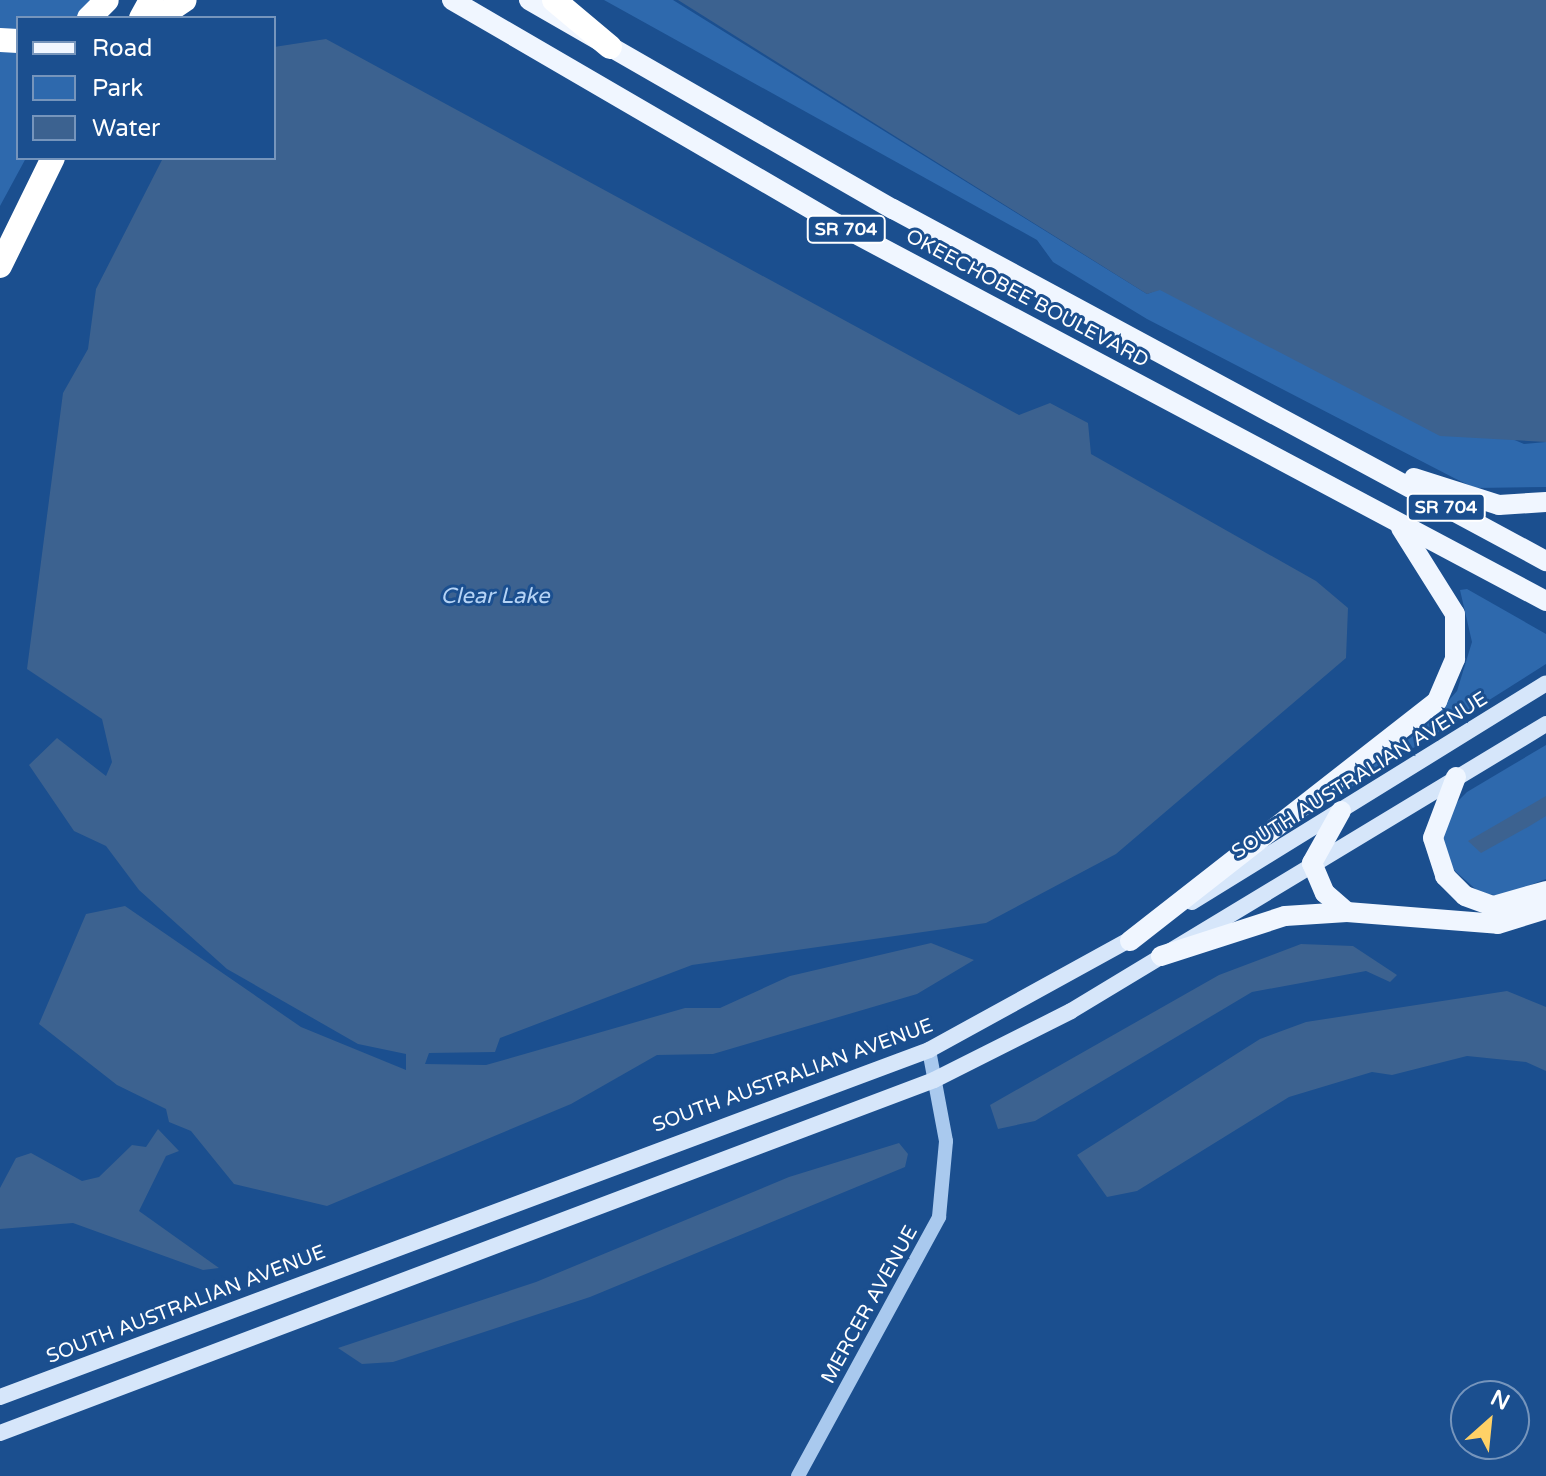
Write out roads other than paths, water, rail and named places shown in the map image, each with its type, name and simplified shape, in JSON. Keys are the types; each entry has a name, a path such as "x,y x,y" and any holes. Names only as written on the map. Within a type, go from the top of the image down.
{"highway":[{"path":"91,16 107,0"},
{"path":"161,16 185,0"},
{"path":"554,0 610,47"},
{"path":"0,266 52,160"}],"main road":[{"name":"OKEECHOBEE BOULEVARD","path":"452,0 837,224 1546,601"},
{"name":"OKEECHOBEE BOULEVARD","path":"529,0 1546,561"},
{"path":"1346,453 1468,497 1546,502"},
{"path":"1130,941 1419,719 1443,692 1455,659 1455,614 1399,525"},
{"name":"SOUTH AUSTRALIAN AVENUE","path":"0,1397 929,1050 1130,941 1546,683"},
{"path":"0,1433 934,1080 1161,956 1546,724"},
{"path":"1456,777 1433,838 1445,876 1465,896 1493,906 1546,891"},
{"path":"1312,863 1341,811"},
{"path":"1312,863 1325,893 1347,912"},
{"path":"1161,956 1254,923 1347,912 1498,924 1546,909"}],"street":[{"name":"MERCER AVENUE","path":"798,1476 939,1217 947,1167 929,1050"}],"water":[{"path":"678,0 1546,0 1546,442 1440,436 1160,290 1147,294"},
{"name":"Clear Lake","path":"326,39 1019,415 1050,403 1088,423 1091,454 1316,581 1348,608 1346,658 1116,854 986,923 692,965 500,1038 495,1052 429,1053 425,1064 486,1065 685,1008 720,1008 790,976 931,943 974,960 917,994 713,1054 657,1055 571,1104 327,1206 234,1184 191,1131 169,1122 166,1109 117,1085 39,1024 86,914 125,906 301,1027 406,1070 406,1054 358,1044 227,969 139,890 106,846 74,831 29,765 57,738 106,776 112,762 102,719 27,669 63,393 88,349 96,289 162,160 276,160 276,47"},
{"path":"1546,796 1546,816 1528,827 1481,853 1468,841"},
{"path":"1301,944 1353,946 1397,975 1390,982 1366,971 1252,992 1035,1121 998,1129 990,1105 1219,975"},
{"path":"1507,991 1546,1007 1546,1071 1526,1062 1467,1056 1392,1075 1372,1072 1289,1097 1137,1191 1107,1197 1077,1155 1260,1039 1306,1022"},
{"path":"158,1129 179,1151 166,1156 139,1211 219,1268 203,1270 73,1223 0,1229 0,1188 16,1158 31,1153 82,1181 99,1177 132,1145 146,1147"},
{"path":"899,1143 908,1154 905,1167 590,1297 393,1362 362,1364 338,1348 536,1282 789,1177"}]}
